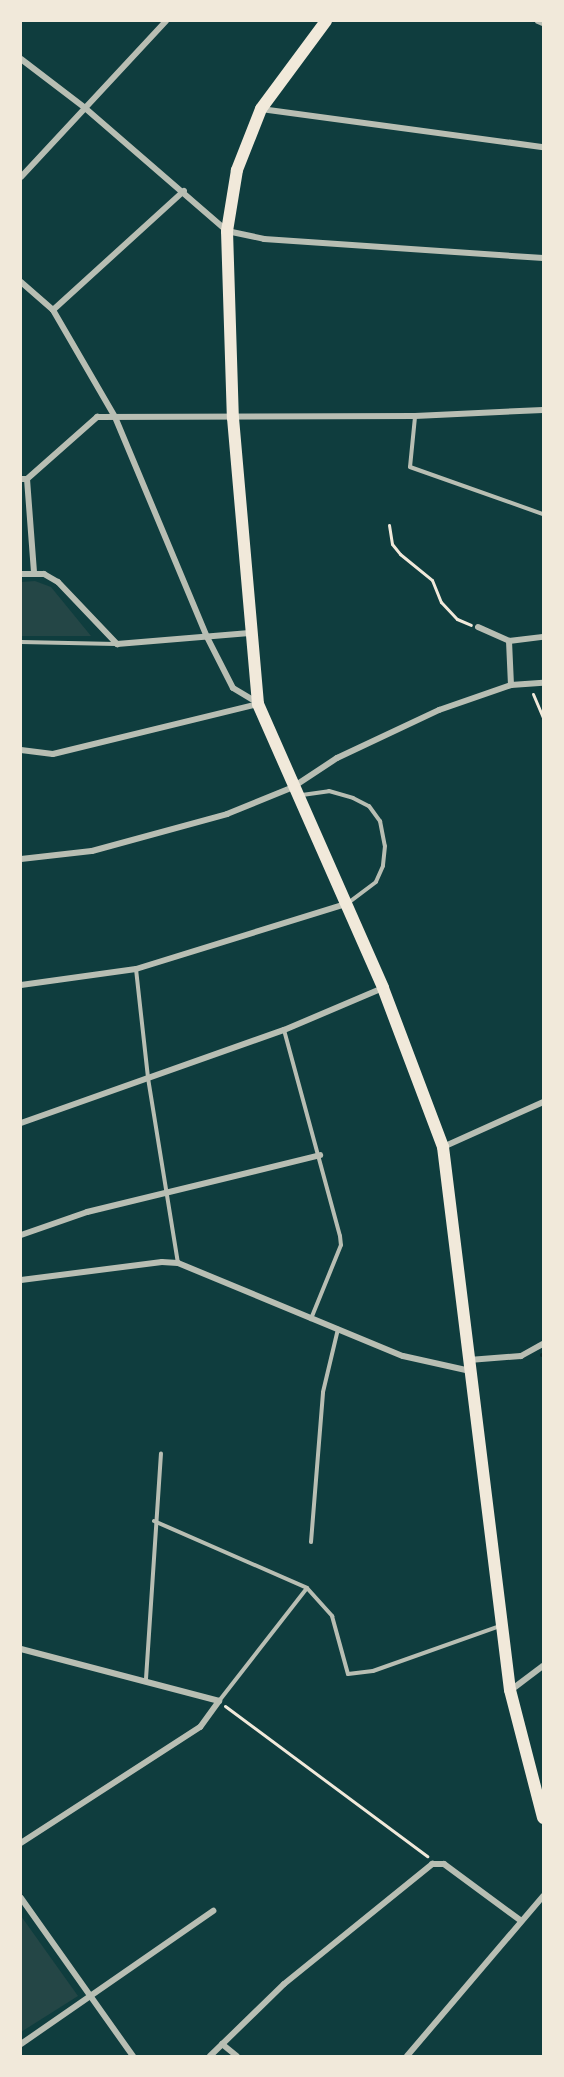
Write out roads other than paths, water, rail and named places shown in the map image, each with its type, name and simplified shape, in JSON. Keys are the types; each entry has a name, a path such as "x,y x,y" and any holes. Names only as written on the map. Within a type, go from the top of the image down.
{"main road":[{"path":"326,21 261,109 237,170 227,231 233,418 258,704 383,988 443,1147 510,1690 543,1818"}],"street":[{"path":"21,177 166,21"},
{"path":"538,21 543,23"},
{"path":"21,59 85,108 184,190 227,231 264,239 543,258"},
{"path":"261,109 543,147"},
{"path":"53,310 184,190"},
{"path":"21,282 53,310 115,417 207,637 233,688 258,704"},
{"path":"34,573 24,479 97,417 415,416 543,410"},
{"path":"21,574 34,573 58,582 117,644 250,633"},
{"path":"478,627 509,641 543,638"},
{"path":"509,641 511,685"},
{"path":"21,859 92,851 227,814 295,791 337,758 439,710 511,685 543,683"},
{"path":"21,750 53,754 258,704"},
{"path":"21,985 136,969 346,904"},
{"path":"21,1123 284,1030 383,988"},
{"path":"443,1147 543,1102"},
{"path":"21,1235 87,1212 320,1155"},
{"path":"21,1280 162,1262 178,1263 311,1320 403,1356 470,1366 522,1356 543,1344"},
{"path":"21,1649 146,1679 219,1701 200,1726 21,1844"},
{"path":"510,1690 543,1666"},
{"path":"210,2056 284,1984 437,1863 444,1864 520,1920"},
{"path":"407,2056 520,1920 543,1896"},
{"path":"21,1898 94,1997 133,2056"},
{"path":"21,2044 94,1997 213,1911"},
{"path":"222,2044 237,2056"}],"lane":[{"path":"415,416 410,467 543,514"},
{"path":"21,642 117,644"},
{"path":"295,791 329,791 353,798 369,806 380,821 385,846 383,866 376,882 346,904"},
{"path":"136,969 148,1078 178,1263"},
{"path":"284,1030 320,1155 341,1245 311,1320"},
{"path":"311,1542 323,1392 338,1329"},
{"path":"146,1679 154,1521 161,1454"},
{"path":"154,1521 307,1588 332,1616 348,1674 373,1671 501,1626"},
{"path":"219,1701 307,1588"}]}
